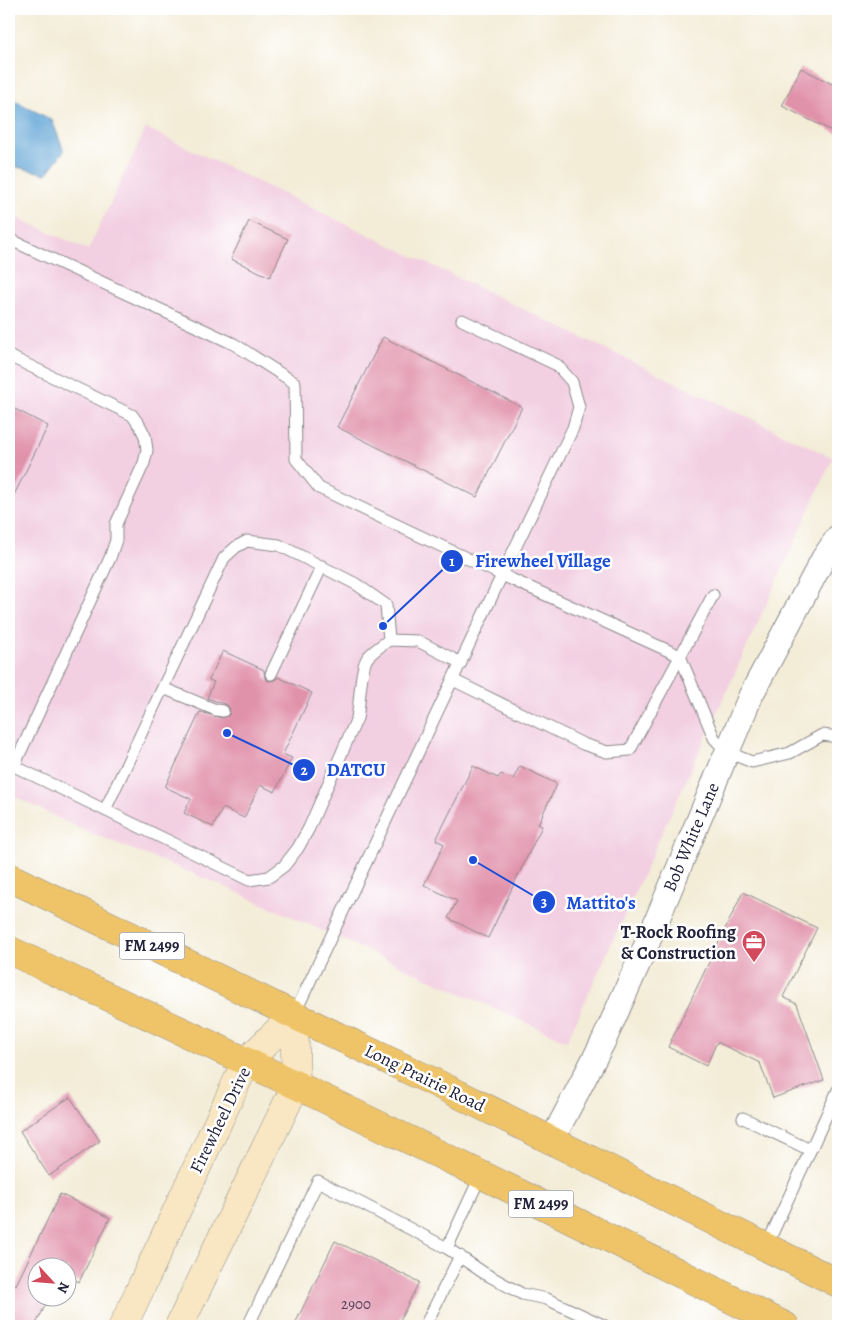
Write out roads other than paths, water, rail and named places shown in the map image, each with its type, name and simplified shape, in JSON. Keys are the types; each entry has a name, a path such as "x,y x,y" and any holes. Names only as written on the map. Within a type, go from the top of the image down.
{"main road":[{"name":"Long Prairie Road","path":"9,877 552,1140 838,1284"},
{"name":"FM 2499","path":"9,950 296,1084 785,1326"}],"street":[{"name":"Bob White Lane","path":"552,1140 611,1024 649,939 751,695 823,559 838,537"},
{"name":"Firewheel Drive","path":"123,1326 246,1062 294,1015"},
{"path":"179,1326 296,1084 294,1015"}],"lane":[{"path":"9,239 234,344 295,383 296,459 319,488 502,576 680,656 714,738 727,752 752,762 790,753 822,735 838,737"},
{"path":"294,1015 573,428 578,407 572,382 557,365 462,320"},
{"path":"9,356 132,415 145,436 146,450 144,463 116,524 116,540 110,558 12,765 249,880 269,877 284,866 310,828 357,718 366,658 389,640 418,642 461,663"},
{"path":"105,810 224,558 236,547 247,541 279,546 356,584 386,605 389,640"},
{"path":"271,674 322,566"},
{"path":"453,680 583,744 607,752 630,750 713,595"},
{"path":"163,688 216,710 223,711"},
{"path":"766,1248 838,1090"},
{"path":"743,1118 810,1150"},
{"path":"447,1248 481,1175"},
{"path":"248,1326 318,1181 447,1248 484,1273 522,1294 547,1299 605,1326"},
{"path":"425,1326 460,1256"}],"water":[{"path":"9,98 52,120 64,151 46,174 9,164"}],"place":[{"name":"Firewheel Village","path":"383,626"},
{"name":"DATCU","path":"227,733"},
{"name":"Mattito's","path":"473,860"},
{"name":"T-Rock Roofing & Construction","path":"754,963"}]}
